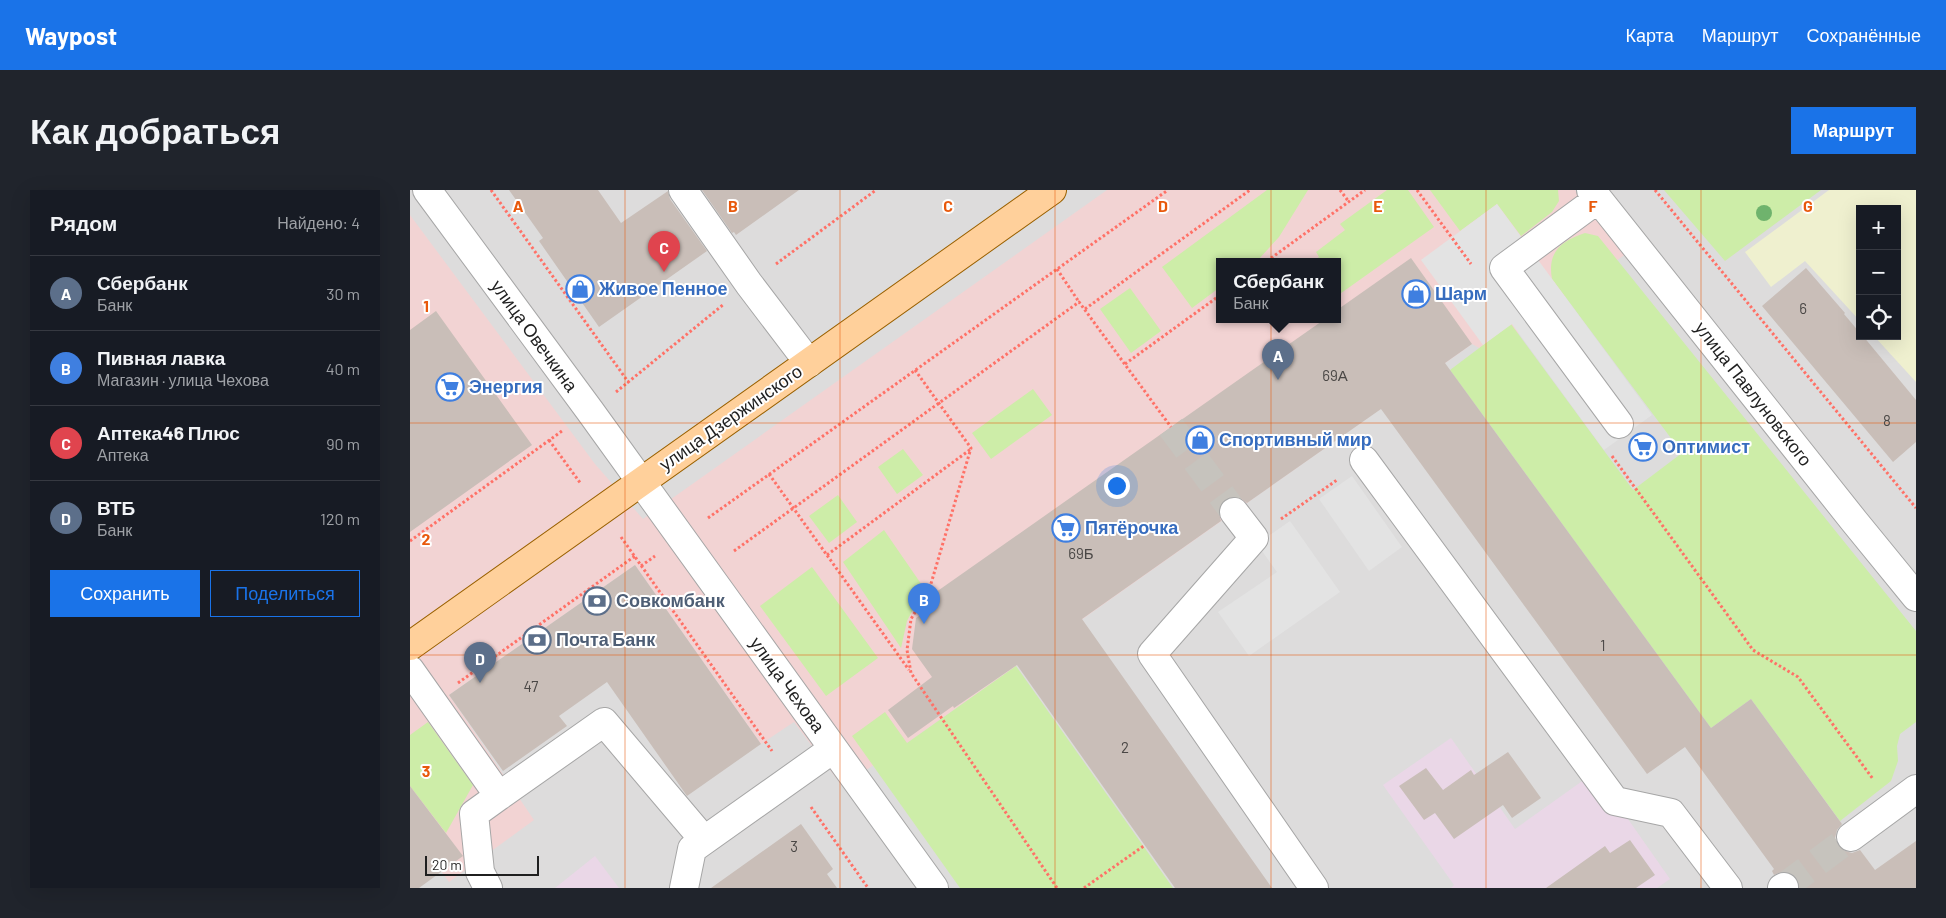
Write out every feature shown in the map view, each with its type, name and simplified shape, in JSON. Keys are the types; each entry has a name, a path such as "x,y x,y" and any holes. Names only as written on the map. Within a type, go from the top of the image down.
{"main road":[{"name":"улица Дзержинского","path":"410,646 1052,190"}],"street":[{"name":"улица Овечкина","path":"426,190 590,411 640,482"},
{"path":"683,190 749,284 809,363"},
{"path":"1594,195 1504,268 1619,424"},
{"name":"улица Павлуновского","path":"1594,195 1916,597"},
{"path":"1364,460 1614,801 1671,813 1728,888"},
{"name":"улица Чехова","path":"640,482 934,888"},
{"path":"1234,512 1254,538 1152,654 1314,888"},
{"path":"410,670 499,796"},
{"path":"488,888 480,872 474,814 604,722 704,840"},
{"path":"684,888 692,849 833,749"},
{"path":"1851,837 1916,789"}],"path":[{"path":"491,190 629,383"},
{"path":"410,541 629,383 749,284 876,190"},
{"path":"641,566 1168,190"},
{"path":"1085,309 1250,190"},
{"path":"1340,190 1349,202"},
{"path":"1271,258 1365,190"},
{"path":"1417,190 1476,271"},
{"path":"1655,190 1916,508"},
{"path":"1057,269 1079,302 1171,426"},
{"path":"1125,364 1216,298"},
{"path":"705,572 1079,302"},
{"path":"915,370 971,448"},
{"path":"549,440 635,556 868,888"},
{"path":"827,555 971,448"},
{"path":"911,673 907,650 911,619 930,587 971,448"},
{"path":"1606,448 1753,650 1798,677 1893,805"},
{"path":"769,474 911,673 1057,888"},
{"path":"1254,538 1333,482"},
{"path":"432,701 635,556"},
{"path":"1084,888 1145,846"}],"shaded area":[{"path":"410,190 1916,190 1916,888 410,888"},
{"path":"1107,190 1575,190 1627,253 1490,354 1472,344 907,743 842,786 794,722 761,744 635,565 449,695 534,820 449,882 410,828 410,215 595,464 643,519"},
{"path":"1497,204 1652,415 1604,450 1512,324 1483,345 1421,260"},
{"path":"1352,476 1402,547 1369,571 1319,499"},
{"path":"1290,521 1340,592 1249,656 1218,612 1277,572 1257,544"},
{"path":"1451,738 1515,829 1595,772 1670,879 1657,888 1451,888 1454,885 1383,785"},
{"path":"595,856 619,888 555,888"}],"green space":[{"path":"1267,190 1308,190 1279,237 1260,258 1216,258 1216,290 1192,308 1162,267"},
{"path":"1387,190 1408,190 1434,227 1341,293 1341,258 1318,258 1316,252 1345,230 1340,224"},
{"path":"1430,190 1558,190 1559,201 1552,212 1521,236 1497,204 1460,231"},
{"path":"1664,190 1821,190 1725,261"},
{"path":"1829,190 1916,190 1916,382 1878,340 1901,340 1901,205 1856,205 1856,317 1805,261 1771,287 1745,252"},
{"path":"1585,233 1598,236 1916,631 1916,722 1900,734 1897,746 1898,761 1891,781 1840,821 1751,699 1711,728 1450,370 1511,324 1633,490 1682,453 1552,279 1552,262 1558,249 1569,240"},
{"path":"1130,288 1161,331 1131,353 1100,309"},
{"path":"1033,389 1052,415 991,459 972,433"},
{"path":"903,449 923,475 897,494 878,467"},
{"path":"838,495 857,522 829,543 809,516"},
{"path":"884,530 924,588 907,621 901,648 843,562"},
{"path":"812,567 878,658 826,696 760,606"},
{"path":"1016,666 1173,888 960,888 852,736 885,712 907,743"},
{"path":"428,722 473,785 446,833 410,786 410,735"}],"building":[{"path":"509,190 598,190 621,223 668,191 670,199 707,251 599,327 539,241 543,238"},
{"path":"702,190 799,190 736,235 734,232 732,233"},
{"path":"1411,258 1472,344 1445,363 1711,728 1751,699 1842,824 1837,830 1835,838 1839,847 1852,853 1860,850 1875,870 1916,841 1916,888 1800,888 1798,880 1792,874 1784,871 1774,875 1772,871 1774,869 1685,747 1647,774 1381,409 1247,503 1239,497 1225,499 1219,507 1221,521 1082,619 1272,888 1175,888 1017,665 954,708 953,706 908,738 888,710 932,677 912,649 916,618 934,606 929,597 1319,323 1341,323 1341,307"},
{"path":"1806,268 1856,328 1856,340 1866,340 1916,400 1916,442 1893,462 1762,306"},
{"name":"Энергия","path":"436,311 532,445 410,532 410,330"},
{"path":"635,565 761,744 687,796 607,682 559,716 567,726 503,771 449,695"},
{"path":"1508,752 1541,798 1512,818 1503,805 1454,839 1435,813 1424,820 1399,786 1426,768 1443,790 1471,770 1474,775"},
{"path":"410,786 463,856 419,888 410,888"},
{"path":"801,824 833,869 827,874 837,888 711,888"},
{"path":"1630,840 1655,875 1636,888 1546,888 1605,846 1610,853"}],"tunnel":[{"path":"1171,427 1234,512"},
{"path":"1784,887 1851,837"}],"place":[{"name":"Аптека46 Плюс","path":"664,272"},
{"name":"Живое Пенное","path":"580,289"},
{"name":"Шарм","path":"1416,294"},
{"name":"Сбербанк","path":"1278,380"},
{"name":"Энергия","path":"450,387"},
{"name":"Спортивный мир","path":"1200,440"},
{"name":"Оптимист","path":"1643,447"},
{"name":"Пятёрочка","path":"1066,528"},
{"name":"Совкомбанк","path":"597,601"},
{"name":"Пивная лавка","path":"924,624"},
{"name":"Почта Банк","path":"537,640"},
{"name":"ВТБ","path":"480,683"}]}
